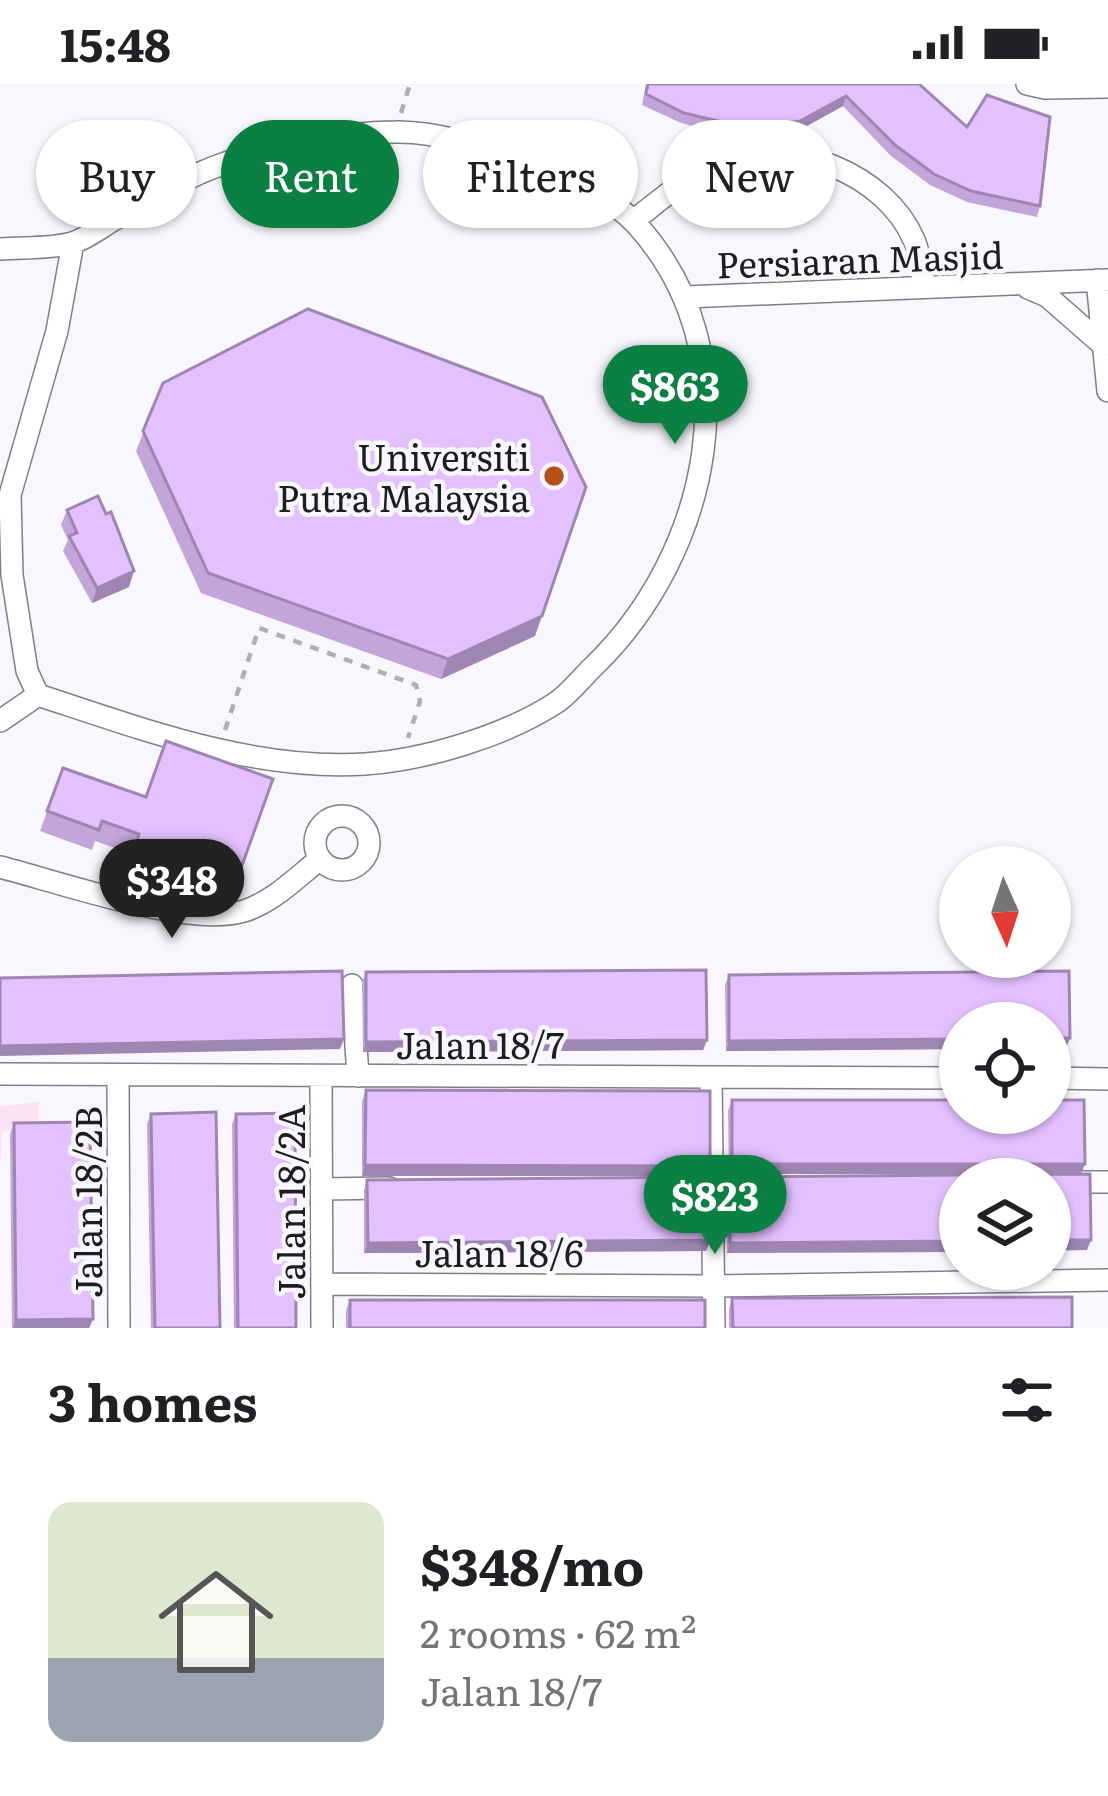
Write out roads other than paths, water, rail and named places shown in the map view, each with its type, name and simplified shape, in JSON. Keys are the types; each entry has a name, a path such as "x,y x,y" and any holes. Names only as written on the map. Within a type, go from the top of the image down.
{"street":[{"path":"1027,84 1108,86"},
{"path":"0,250 73,243 202,172 280,148 394,131 423,134"},
{"path":"638,218 683,182 728,159 779,151 822,163 862,182 894,208 915,241 924,285"},
{"path":"73,243 54,343 10,495 12,575 27,671 38,695 166,737 219,749 268,759 365,764 462,746 556,703 629,632 680,544 707,436 704,363 686,297 638,226"},
{"path":"1102,280 1108,391"},
{"name":"Persiaran Masjid","path":"686,297 1102,280"},
{"path":"1021,285 1047,296 1105,341"},
{"path":"0,721 38,695"},
{"path":"0,867 192,916 243,911 269,900 320,859"},
{"path":"352,985 358,1076"},
{"name":"Jalan 18/7","path":"0,1074 939,1078"},
{"name":"Jalan 18/2B","path":"118,1075 119,1328"},
{"name":"Jalan 18/2A","path":"321,1076 322,1328"},
{"path":"711,1077 714,1328"},
{"path":"1071,1078 1108,1078"},
{"path":"1071,1182 1108,1182"},
{"path":"666,1184 780,1183"},
{"path":"322,1189 414,1188"},
{"name":"Jalan 18/6","path":"322,1284 714,1286 1108,1280"}],"place":[{"name":"Universiti Putra Malaysia","path":"554,476"}]}
